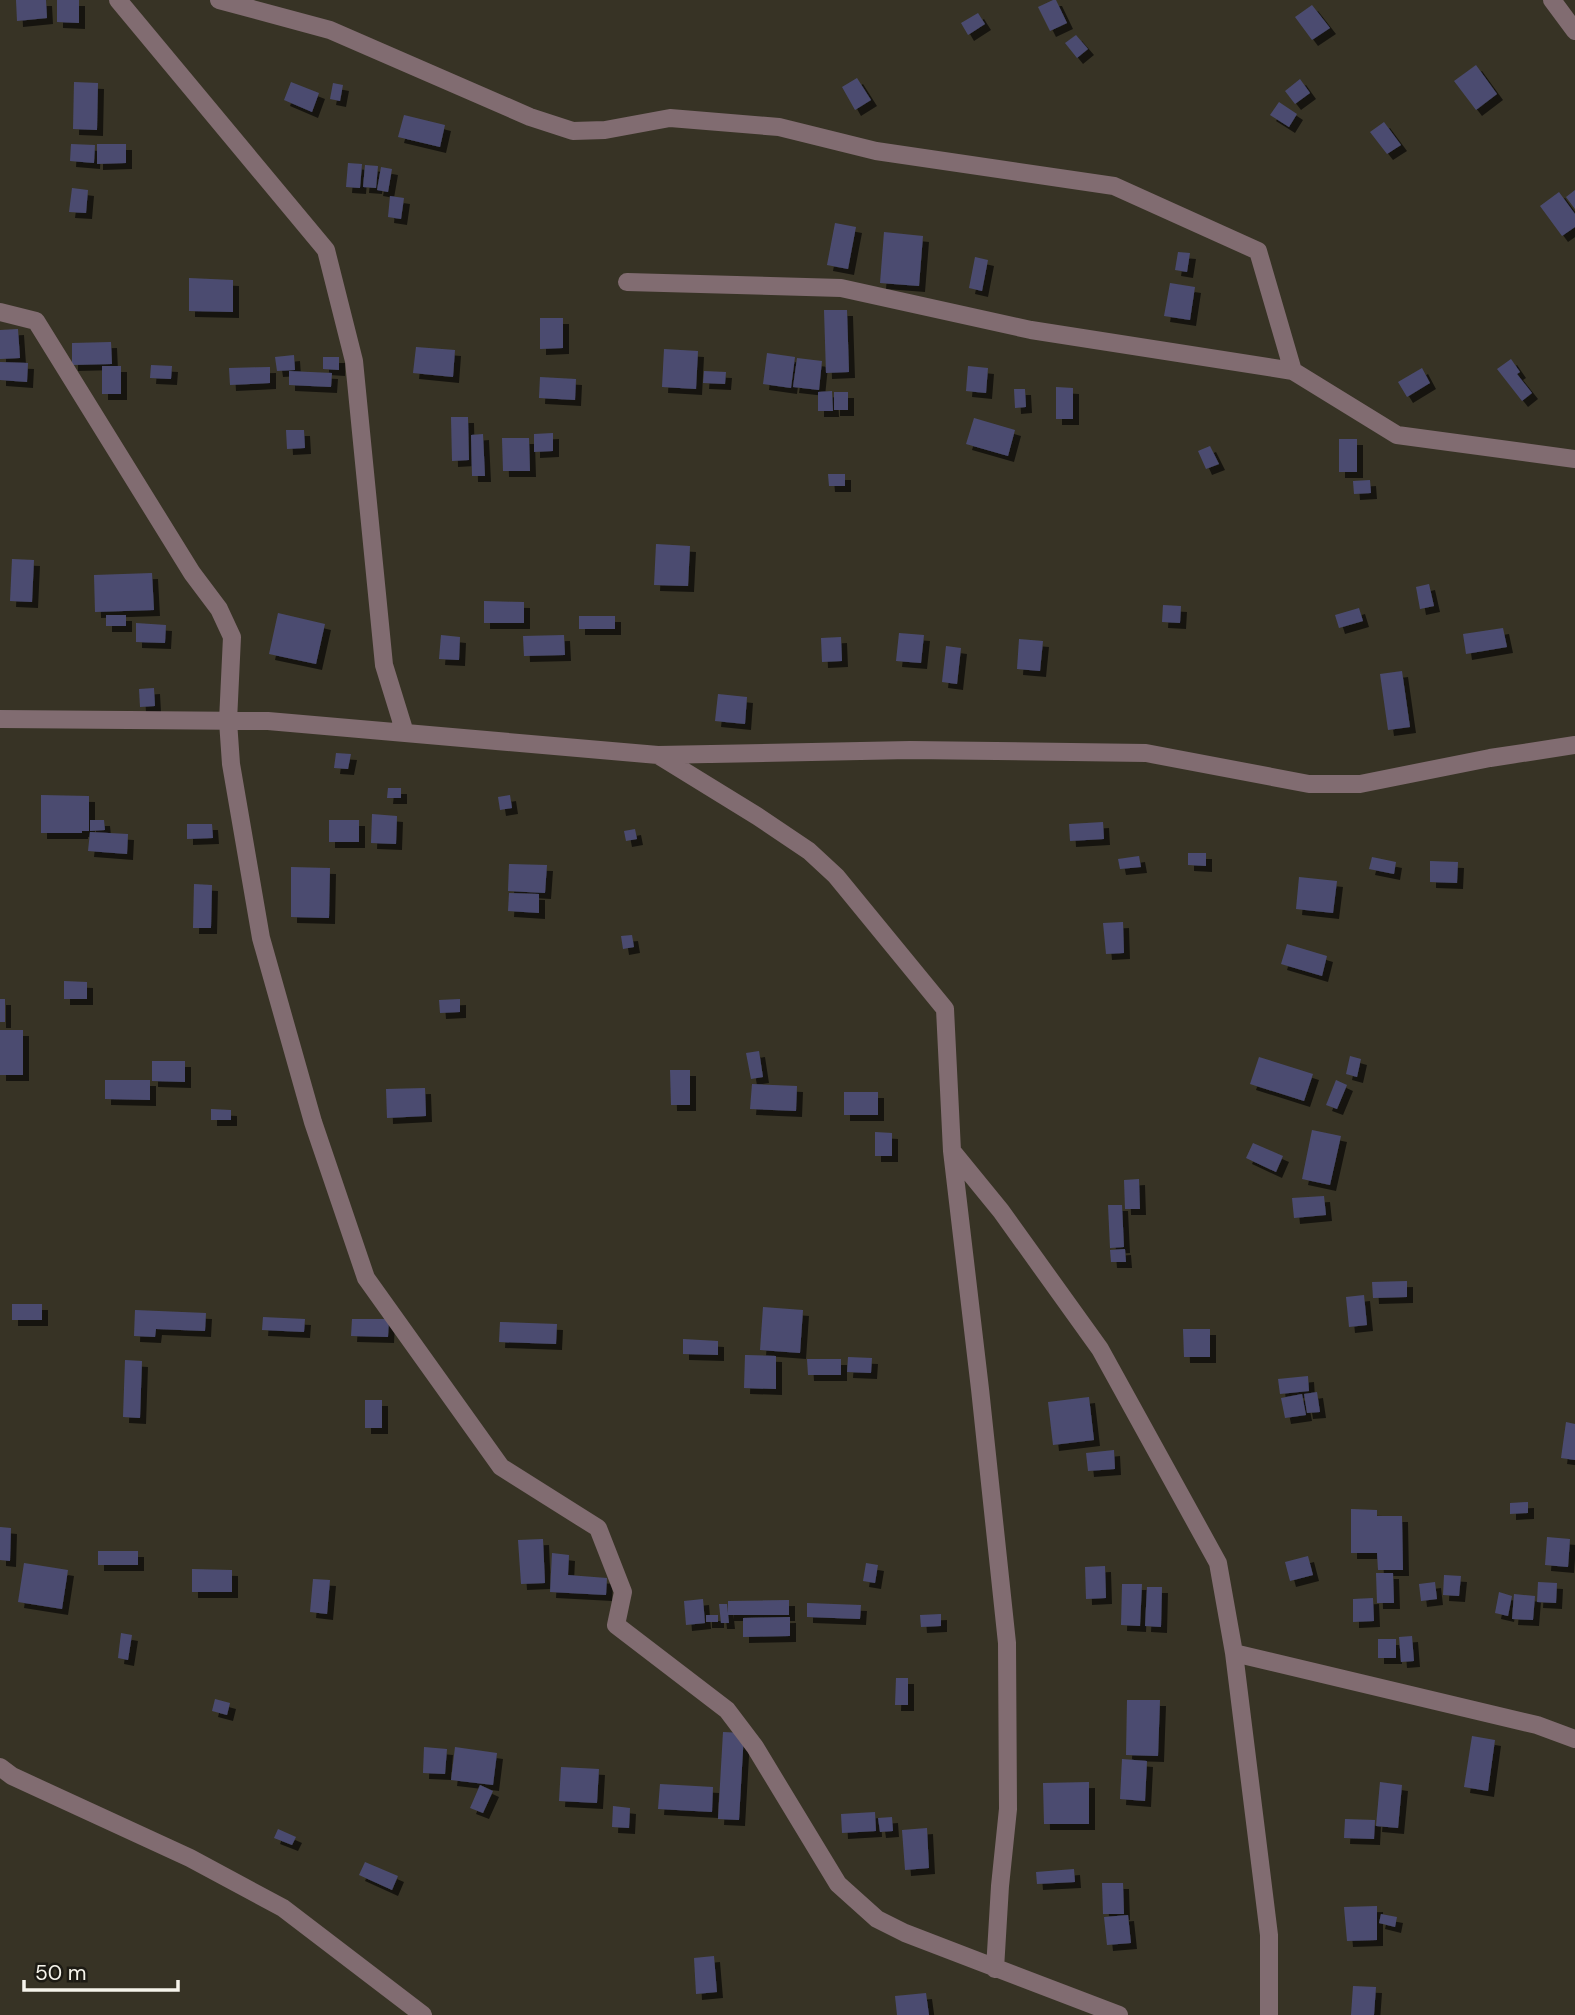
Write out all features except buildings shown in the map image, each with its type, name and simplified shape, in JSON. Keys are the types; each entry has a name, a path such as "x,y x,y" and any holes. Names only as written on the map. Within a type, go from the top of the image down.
{"street":[{"path":"118,0 326,250 354,361 384,665 405,733"},
{"path":"219,0 330,30 530,117 573,131 605,130 670,118 779,127 876,151 1114,186 1258,251 1293,371"},
{"path":"1552,0 1575,31"},
{"path":"627,282 841,288 1031,330 1293,371 1397,435 1575,459"},
{"path":"0,312 36,321 192,573 219,609 232,637 228,721 232,764 261,938 313,1122 366,1278 501,1467 598,1528 623,1592 616,1625 727,1710 755,1747 838,1884 877,1919 905,1933 1119,2015"},
{"path":"0,719 268,721 658,755 910,750 1146,753 1309,783 1360,784 1490,758 1575,745"},
{"path":"658,755 757,816 818,859 836,876 945,1009 952,1151 1007,1643 1008,1809 995,1969"},
{"path":"952,1151 1001,1211 1100,1349 1218,1563 1234,1653 1269,1935 1269,2015"},
{"path":"1234,1653 1536,1725 1575,1739"},
{"path":"0,1767 12,1776 190,1858 283,1908 423,2015"}]}
